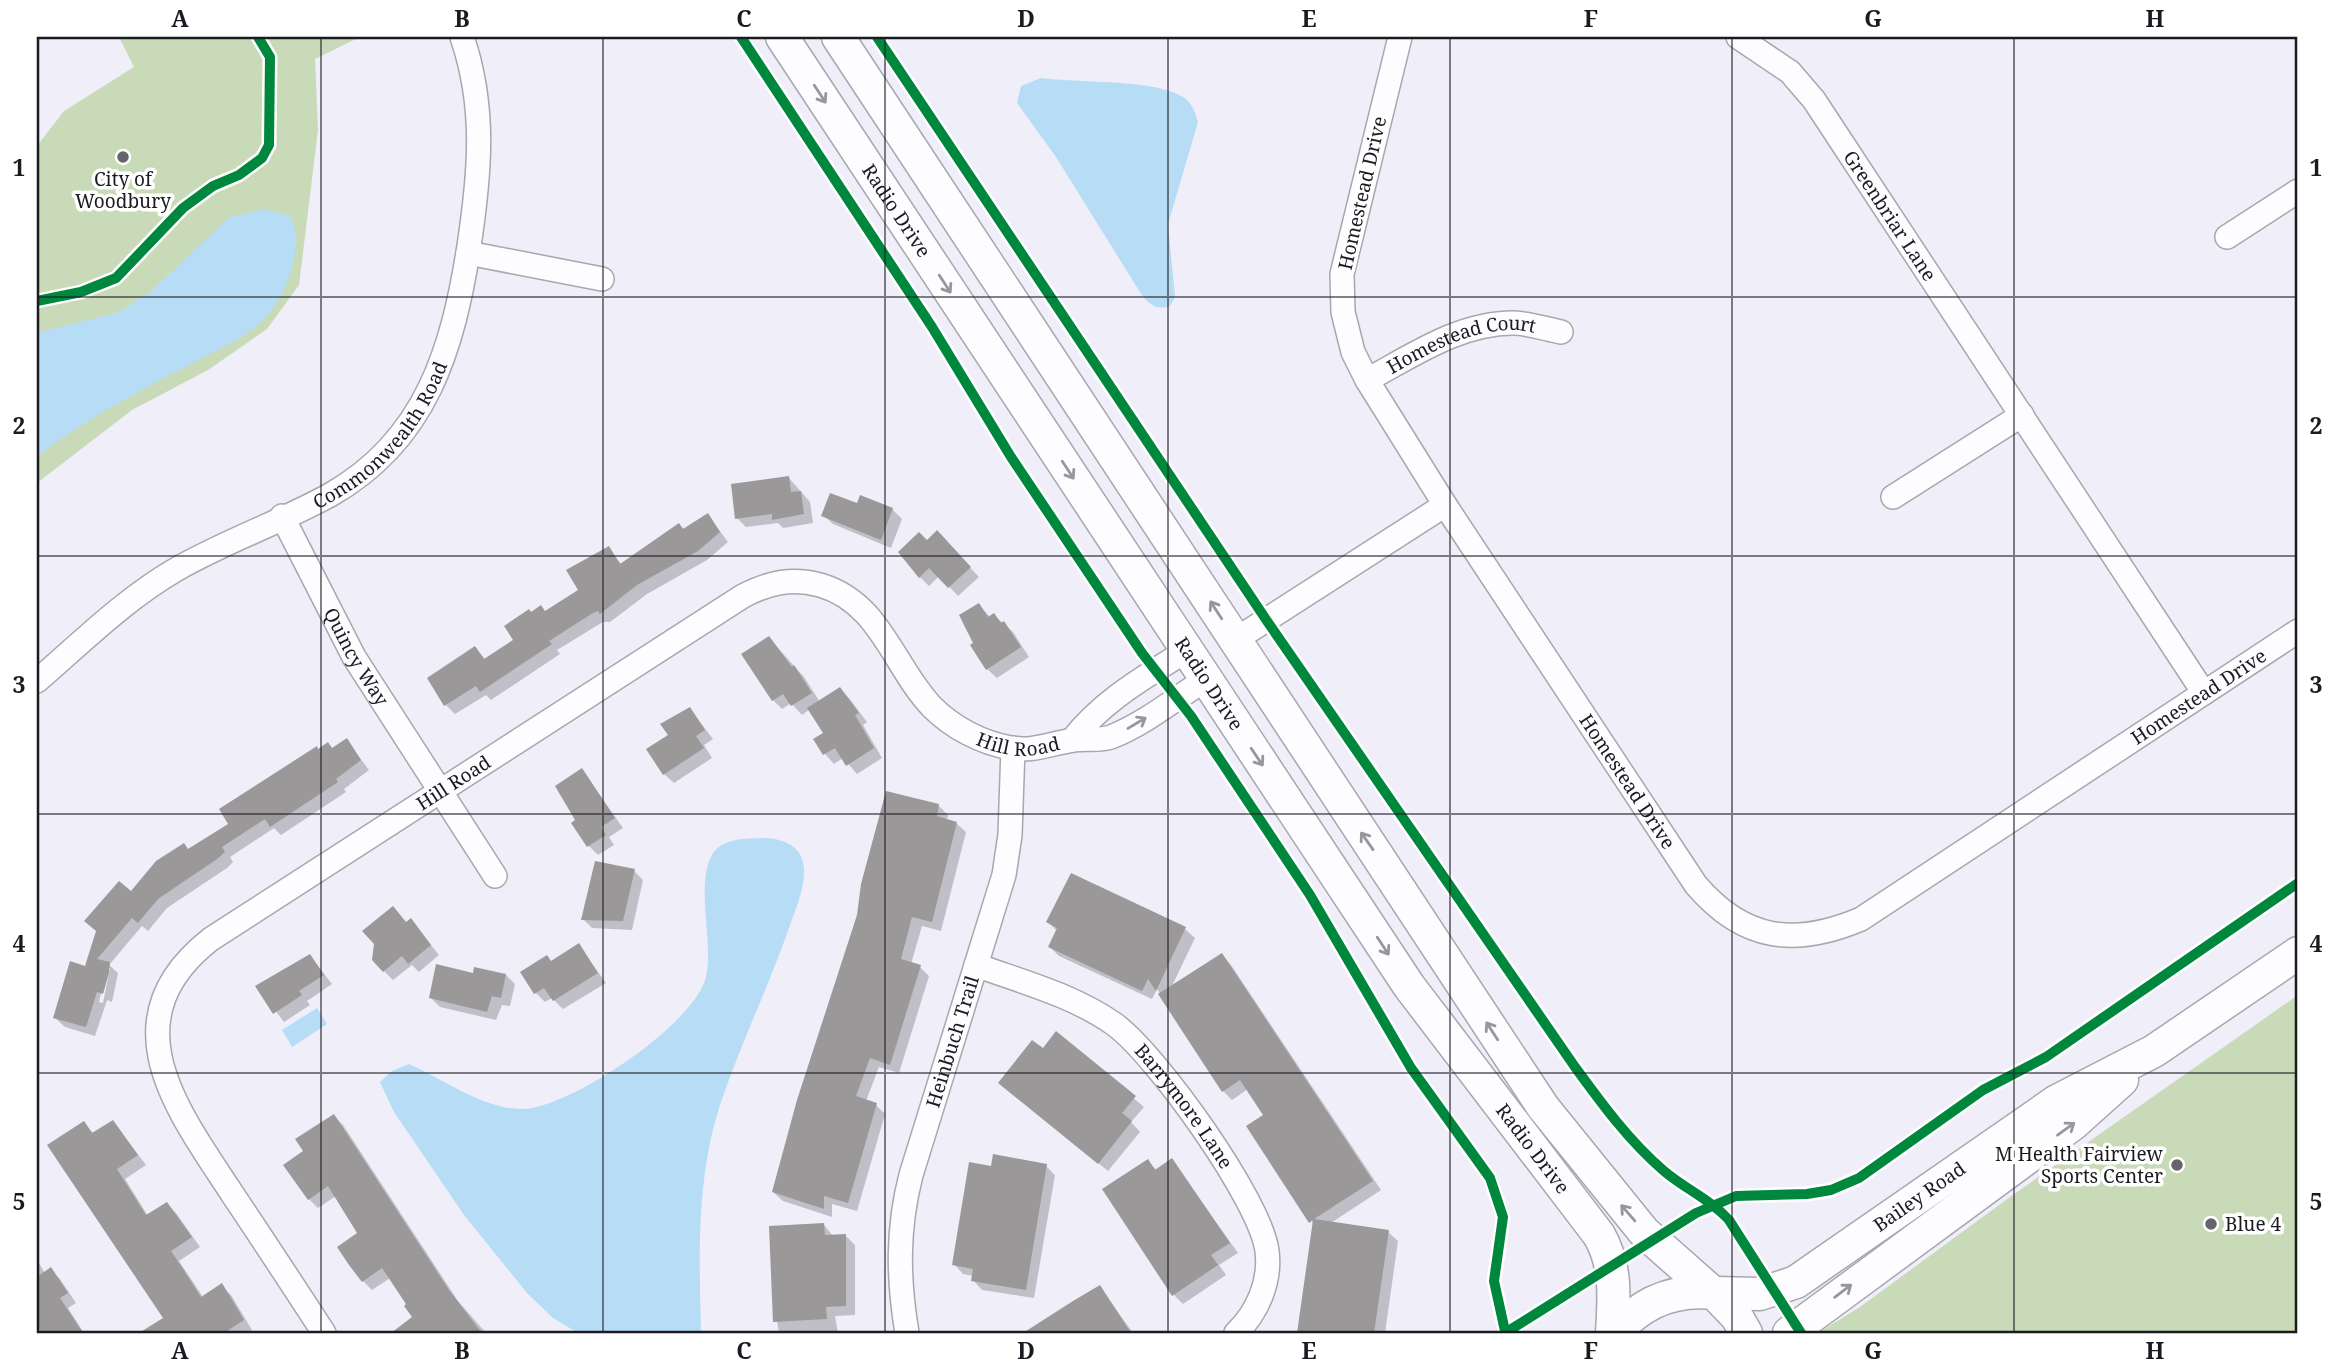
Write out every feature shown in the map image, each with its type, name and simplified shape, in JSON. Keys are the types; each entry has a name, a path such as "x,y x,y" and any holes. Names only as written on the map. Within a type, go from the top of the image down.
{"main road":[{"name":"Radio Drive","path":"782,37 1409,986 1599,1235 1611,1263 1614,1279 1614,1333"},
{"name":"Radio Drive","path":"838,37 1543,1107 1644,1232 1713,1293 1737,1317 1746,1333"},
{"name":"Bailey Road","path":"1614,1333 1637,1312 1656,1300 1687,1292 1760,1294 1796,1282 2057,1101 2154,1051 2298,953"},
{"name":"Bailey Road","path":"1789,1333 2073,1124 2154,1051"}],"street":[{"name":"Commonwealth Road","path":"37,681 149,586 178,568 330,495 358,476 385,451 410,421 442,366 453,331 480,180 478,100 462,37"},
{"name":"Homestead Drive","path":"1400,37 1342,274 1343,312 1353,352 1367,380 1445,505 1696,885 1712,903 1758,932 1788,936 1817,935 1861,919 2298,631"},
{"name":"Greenbriar Lane","path":"1738,37 1790,72 1814,100 2204,693"},
{"path":"2227,237 2298,191"},
{"path":"468,253 602,279"},
{"name":"Homestead Court","path":"1367,380 1440,341 1474,327 1514,323 1561,332"},
{"path":"1894,498 2022,415"},
{"path":"1236,640 1445,505"},
{"name":"Quincy Way","path":"282,516 354,657 495,876"},
{"name":"Hill Road","path":"324,1333 170,1094 159,1052 161,1016 175,978 201,947 744,596 764,586 790,580 819,584 853,600 874,622 920,691 939,713 971,734 1013,748 1048,747 1072,740 1114,736 1206,679"},
{"name":"Hill Road","path":"1072,740 1091,715 1107,702 1187,650"},
{"name":"Heinbuch Trail","path":"907,1333 899,1267 904,1209 911,1175 1007,863 1013,748"},
{"name":"Barrymore Lane","path":"976,965 1063,997 1099,1014 1140,1046 1165,1074 1251,1205 1264,1235 1268,1259 1265,1284 1252,1315 1236,1333"}],"green space":[{"path":"119,37 360,37 315,59 318,130 299,285 267,329 208,370 132,410 37,483 37,146 64,111 134,67"},
{"name":"M Health Fairview Sports Center","path":"2298,995 2298,1333 1818,1333 1860,1307 2010,1197"}],"water":[{"path":"1041,78 1152,87 1181,96 1192,107 1198,122 1168,224 1175,297 1170,306 1155,306 1143,297 1056,157 1017,103 1021,86"},
{"path":"265,209 290,216 296,242 285,287 261,322 234,342 108,409 37,456 37,333 119,312 150,292 230,217"},
{"path":"766,838 781,840 798,851 804,864 804,879 789,928 714,1125 701,1213 701,1333 578,1333 553,1318 527,1293 464,1215 394,1112 380,1082 392,1071 409,1064 478,1099 507,1108 522,1109 543,1105 598,1080 655,1039 697,996 706,977 708,963 705,882 707,868 716,849 729,842"},
{"path":"317,1008 327,1024 292,1047 282,1030"}],"building":[{"path":"789,476 791,492 801,491 804,514 772,520 772,514 735,519 731,484"},
{"path":"830,493 857,503 860,495 893,508 881,540 821,516"},
{"path":"708,513 720,532 698,551 637,585 600,614 598,611 593,613 549,641 552,644 480,692 476,686 444,706 427,678 475,646 484,659 513,640 504,626 529,609 531,612 541,605 545,611 578,590 566,570 609,546 620,564 679,523 683,529"},
{"path":"937,530 971,567 948,588 929,568 919,578 898,552 919,532 927,540"},
{"path":"979,603 988,617 994,613 1001,623 1004,621 1021,647 986,670 970,645 973,643 959,615"},
{"path":"769,636 792,667 794,665 812,693 791,706 783,694 772,701 741,654"},
{"path":"840,687 859,713 855,715 874,748 846,766 835,748 823,755 813,739 823,733 807,708"},
{"path":"690,707 705,730 696,736 704,748 663,775 646,749 668,735 660,724"},
{"path":"347,738 361,760 336,779 338,782 270,827 265,819 222,847 225,852 158,899 138,923 132,918 97,959 110,962 109,973 103,994 97,992 86,1027 53,1018 70,961 85,966 96,931 84,921 119,881 131,891 156,861 184,843 188,849 228,824 219,809 317,746 318,749 328,742 332,748"},
{"path":"582,768 615,818 601,827 606,835 587,847 571,823 575,820 555,786"},
{"path":"886,791 939,804 937,816 957,822 932,922 912,917 901,959 921,965 890,1065 870,1058 856,1096 877,1103 848,1203 824,1196 824,1209 772,1192 797,1100 857,915 861,884"},
{"path":"595,861 635,869 623,921 581,920"},
{"path":"1071,873 1186,927 1156,991 1148,979 1142,991 1048,947 1057,928 1046,922"},
{"path":"393,906 406,922 411,918 431,945 408,964 402,956 383,972 372,960 374,944 362,931"},
{"path":"579,943 598,973 553,1001 544,988 534,994 520,972 547,955 551,961"},
{"path":"1222,953 1373,1181 1314,1219 1389,1230 1374,1333 1297,1333 1313,1220 1309,1223 1246,1126 1263,1115 1240,1080 1222,1092 1158,994"},
{"path":"310,954 324,975 299,991 302,995 273,1014 255,986"},
{"path":"436,964 473,973 474,967 506,974 501,998 492,996 487,1012 429,998"},
{"path":"1056,1031 1136,1096 1122,1113 1132,1121 1098,1164 998,1083 1032,1040 1043,1048"},
{"path":"334,1114 449,1290 482,1333 391,1333 412,1317 404,1306 406,1304 382,1268 362,1282 337,1247 357,1233 328,1186 308,1200 283,1165 303,1151 295,1139"},
{"path":"113,1120 138,1155 117,1169 146,1215 167,1202 192,1237 171,1251 201,1297 222,1283 244,1320 224,1333 139,1333 163,1318 47,1145 84,1121 92,1133"},
{"path":"993,1154 1047,1164 1026,1290 971,1281 973,1269 952,1265 969,1162 991,1166"},
{"path":"1172,1158 1230,1243 1211,1255 1218,1265 1172,1296 1102,1189 1148,1159 1155,1170"},
{"path":"824,1223 825,1235 846,1234 846,1306 826,1307 827,1319 773,1322 769,1226"},
{"path":"51,1267 68,1293 60,1298 83,1333 42,1333 37,1325 37,1277"},
{"path":"1100,1285 1131,1333 1023,1333 1073,1301"}],"cycle path":[{"path":"37,301 81,292 116,278 183,208 213,186 239,175 262,158 269,145 270,57 258,37"},
{"path":"741,37 932,327 1011,457 1142,653 1191,716 1310,895 1411,1068 1490,1178 1503,1217 1494,1281 1505,1331"},
{"path":"877,37 1267,621 1575,1067 1616,1122 1651,1159 1729,1220 1801,1333"},
{"path":"1505,1333 1696,1213 1736,1196 1807,1194 1831,1190 1859,1178 1983,1090 2046,1057 2298,883"}],"place":[{"name":"City of Woodbury","path":"123,157"},
{"name":"M Health Fairview Sports Center","path":"2177,1165"},
{"name":"Blue 4","path":"2211,1224"}]}
